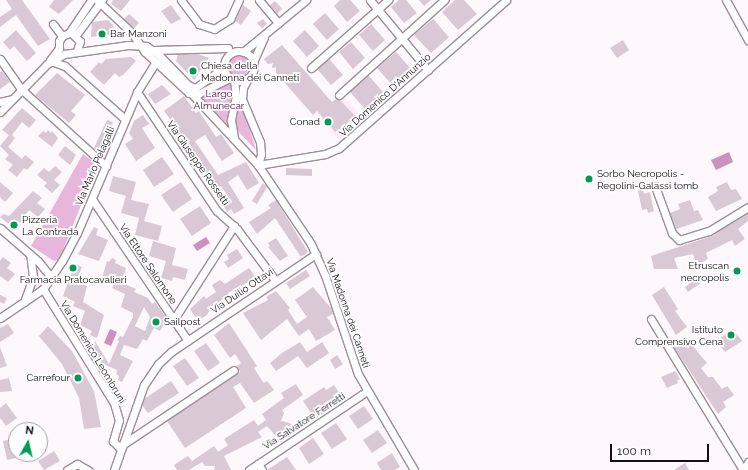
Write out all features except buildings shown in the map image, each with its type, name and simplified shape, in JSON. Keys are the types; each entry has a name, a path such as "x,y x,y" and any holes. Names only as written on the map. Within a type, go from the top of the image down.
{"street":[{"path":"69,35 92,0"},
{"path":"181,0 203,27 214,29 225,24 233,14 239,0"},
{"path":"259,0 278,23"},
{"path":"234,138 232,122 236,96 231,79 224,68 225,59 230,54 243,52 306,0"},
{"path":"370,0 428,70"},
{"path":"311,68 388,0"},
{"path":"340,95 444,0"},
{"name":"Via Domenico D'Annunzio","path":"258,165 336,150 506,0"},
{"path":"726,0 748,40"},
{"path":"62,51 59,41 69,35 100,1"},
{"name":"Via Madonna dei Canneti","path":"100,1 132,33 140,45 156,62 193,95 258,165 316,254 325,274 351,358 368,391 414,470"},
{"path":"53,24 69,35 79,49"},
{"path":"258,165 261,154 260,142 242,99 243,88 253,70 253,62 266,34"},
{"path":"62,51 72,54 79,49 92,51 140,45 153,50 192,87 203,84 224,68"},
{"path":"153,50 228,48"},
{"path":"0,112 21,89 62,51"},
{"path":"243,52 253,62"},
{"path":"0,58 21,89 106,166"},
{"name":"Via Mario Pelagalli","path":"0,318 43,289 52,278 72,244 137,92 156,62"},
{"path":"49,63 65,66 125,119"},
{"path":"193,95 231,79 248,78"},
{"name":"Via Giuseppe Rossetti","path":"137,92 216,208 234,226 275,280"},
{"path":"0,102 12,99"},
{"path":"655,186 672,233 679,240 709,231 748,207"},
{"name":"Via Ettore Salomone","path":"92,200 188,340"},
{"path":"174,319 234,226"},
{"path":"0,228 30,254 52,278"},
{"path":"24,302 33,277 30,254"},
{"name":"Via Duilio Ottavi","path":"114,470 147,379 165,357 275,280 316,254"},
{"name":"Via Domenico Leombruni","path":"43,289 112,399 119,417 114,441 121,448"},
{"path":"651,319 744,470"},
{"path":"121,448 234,370"},
{"name":"Via Salvatore Ferretti","path":"249,470 260,467 368,391"},
{"path":"744,470 748,462"},
{"path":"67,470 76,464 88,470"}],"shaded area":[{"path":"282,48 333,104 342,95 364,119 340,141 268,61"},
{"path":"729,152 733,162 716,170 711,160"},
{"path":"206,237 210,243 197,251 193,245"},
{"path":"110,329 117,332 111,346 104,343"}],"green space":[{"name":"Largo Almunecar","path":"238,55 246,58 249,66 246,74 238,77 230,74 227,66 230,58"},
{"name":"Largo Almunecar","path":"227,81 232,85 234,95 229,126 201,97"},
{"name":"Largo Almunecar","path":"238,100 241,100 256,150 236,129 234,123"},
{"path":"83,154 94,162 96,168 59,260 54,261 31,246"}],"place":[{"name":"Bar Manzoni","path":"102,34"},
{"name":"Chiesa della Madonna dei Canneti","path":"193,71"},
{"name":"Conad","path":"328,122"},
{"name":"Sorbo Necropolis - Regolini-Galassi tomb","path":"589,179"},
{"name":"Pizzeria La Contrada","path":"14,225"},
{"name":"Farmacia Pratocavalieri","path":"73,268"},
{"name":"Etruscan necropolis","path":"737,271"},
{"name":"Sailpost","path":"156,322"},
{"name":"Istituto Comprensivo Cena","path":"731,335"},
{"name":"Carrefour","path":"78,378"}]}
